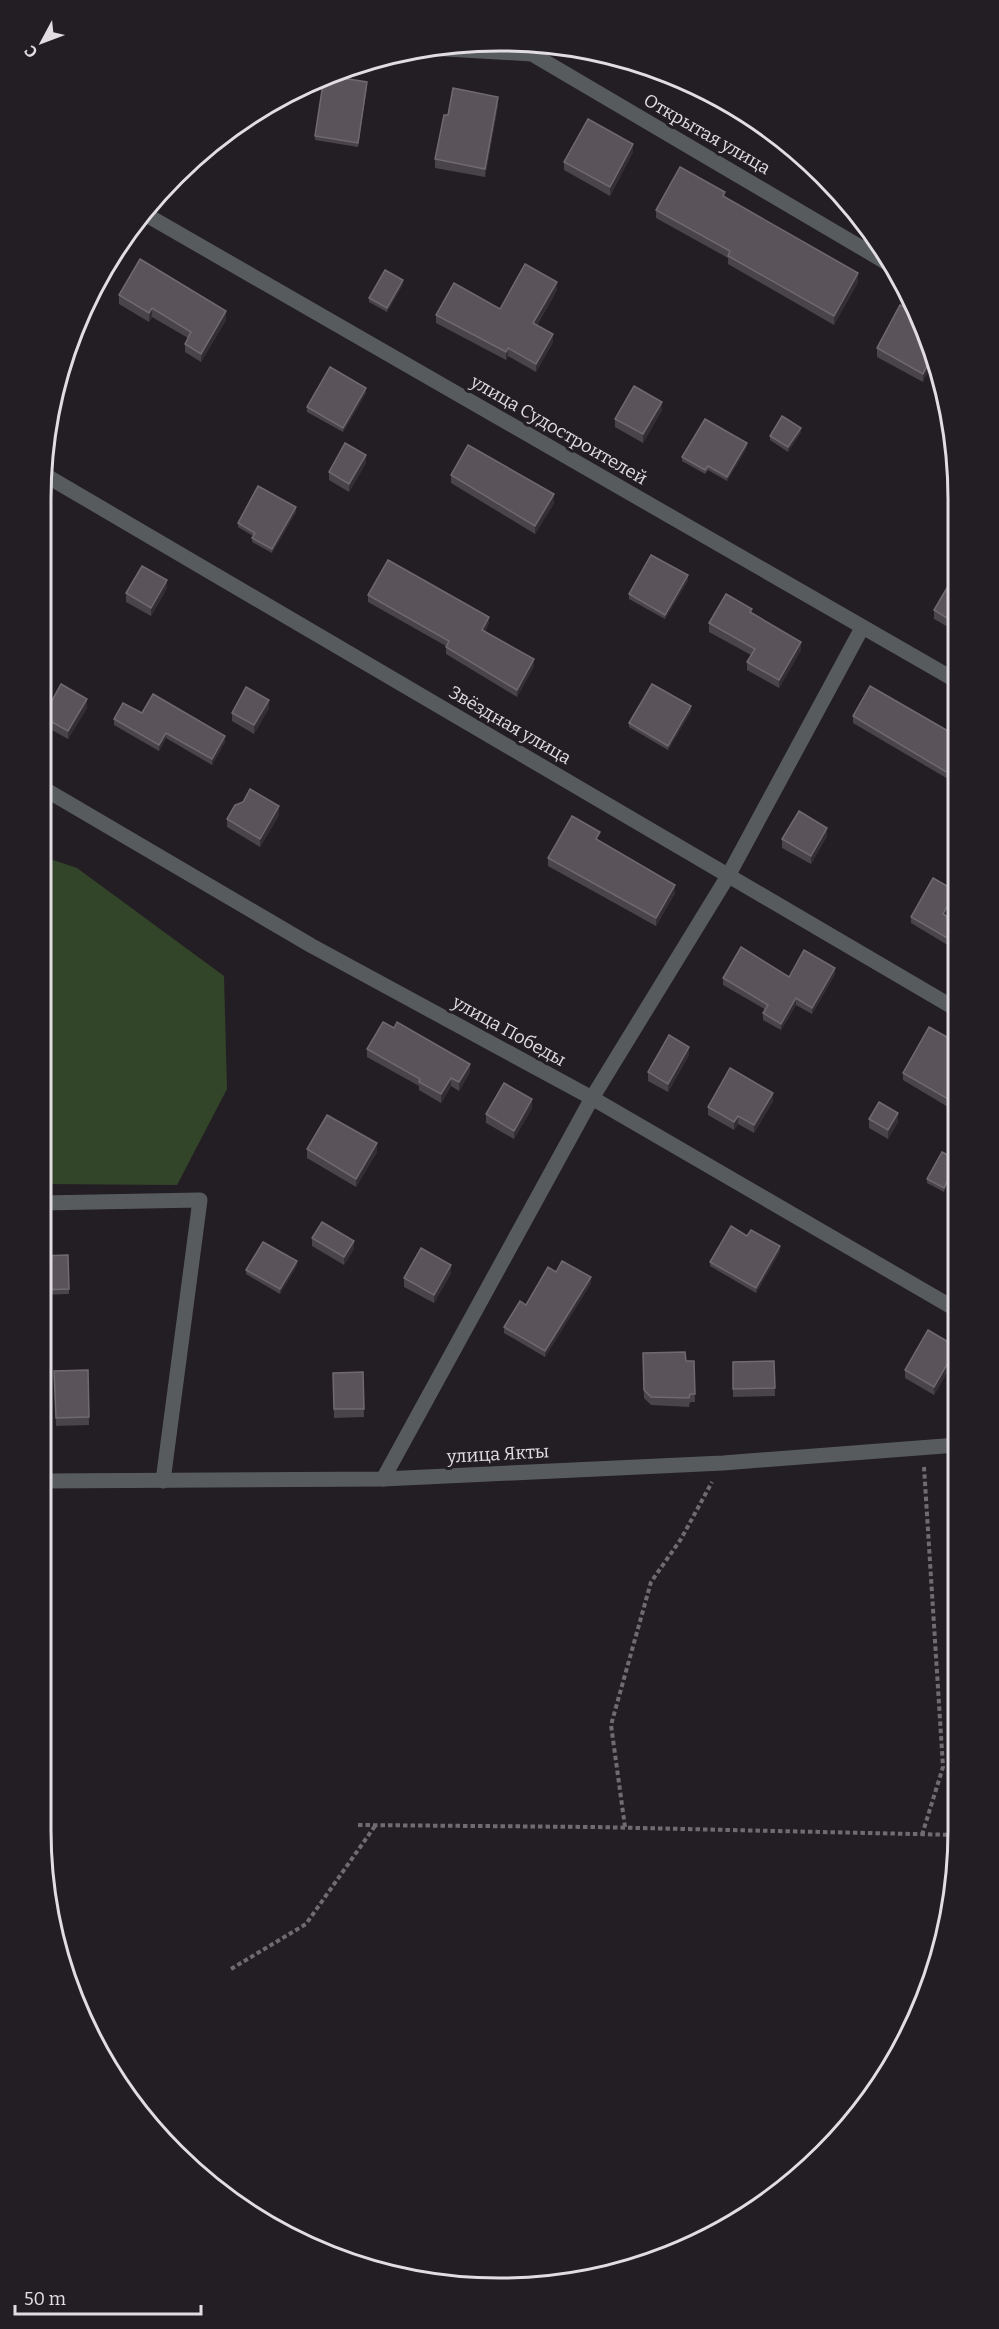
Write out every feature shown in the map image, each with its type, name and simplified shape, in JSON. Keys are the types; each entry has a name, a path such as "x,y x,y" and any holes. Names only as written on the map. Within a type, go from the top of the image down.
{"street":[{"name":"Открытая улица","path":"537,53 876,256"},
{"name":"улица Судостроителей","path":"151,218 948,676"},
{"name":"Звёздная улица","path":"52,479 948,1004"},
{"path":"383,1479 592,1098 728,876 862,628"},
{"name":"улица Победы","path":"51,793 312,946 592,1098 948,1305"},
{"path":"51,1203 200,1200 164,1481"},
{"name":"улица Якты","path":"51,1481 383,1479 723,1463 948,1446"}],"path":[{"path":"922,1834 943,1767 924,1448"},
{"path":"625,1827 611,1725 651,1582 681,1539 723,1463"},
{"path":"358,1825 625,1827 948,1835"},
{"path":"231,1969 306,1923 375,1826"}],"green space":[{"path":"51,859 77,868 224,976 227,1089 177,1185 51,1184"}],"building":[{"path":"345,79 367,82 358,143 315,136 322,87"},
{"path":"453,88 498,97 485,169 435,159 444,115 448,115"},
{"path":"588,119 633,144 610,187 564,162"},
{"path":"680,167 725,192 723,196 858,273 834,316 728,256 730,251 656,210"},
{"path":"140,259 226,311 201,354 185,344 191,332 152,308 149,313 119,295"},
{"path":"525,264 557,282 533,323 553,334 536,364 508,348 506,352 436,315 454,283 500,309"},
{"path":"385,270 403,280 387,308 369,298"},
{"path":"900,305 905,308 927,365 923,374 877,348"},
{"path":"330,367 366,388 343,428 307,407"},
{"path":"634,386 662,402 643,434 615,419"},
{"path":"782,416 801,428 788,447 770,436"},
{"path":"705,419 747,443 727,477 708,466 705,470 682,457"},
{"path":"345,443 366,455 349,484 329,472"},
{"path":"468,445 554,494 535,526 451,475"},
{"path":"258,486 296,507 272,549 252,538 255,533 238,523"},
{"path":"651,555 688,575 665,615 629,594"},
{"path":"388,560 489,617 482,630 534,659 517,690 446,647 449,641 368,595"},
{"path":"142,566 167,580 151,608 126,593"},
{"path":"948,586 948,619 934,610"},
{"path":"726,594 752,609 750,612 801,642 779,680 747,662 755,649 709,623"},
{"path":"61,684 87,699 68,731 51,721 51,702"},
{"path":"652,684 691,706 668,746 629,723"},
{"path":"870,686 948,731 948,773 853,716"},
{"path":"246,687 269,700 254,725 232,713"},
{"path":"153,694 225,736 212,759 166,733 159,745 114,719 123,703 142,713"},
{"path":"250,789 279,806 260,839 227,819 235,805 243,802"},
{"path":"799,811 827,828 811,856 782,839"},
{"path":"572,816 600,832 596,839 675,885 656,918 548,858"},
{"path":"933,878 948,886 948,905 943,914 948,917 948,938 911,917"},
{"path":"741,947 789,977 804,950 835,968 812,1008 796,998 781,1024 763,1013 768,1005 723,978"},
{"path":"383,1022 394,1028 397,1022 470,1064 459,1082 451,1078 441,1094 419,1082 420,1079 367,1049"},
{"path":"929,1027 948,1038 948,1099 903,1073"},
{"path":"669,1035 689,1047 668,1084 648,1072"},
{"path":"730,1068 773,1093 754,1125 738,1116 734,1122 708,1107"},
{"path":"504,1083 532,1099 514,1131 486,1114"},
{"path":"879,1102 898,1113 888,1130 869,1119"},
{"path":"327,1115 377,1143 356,1179 307,1149"},
{"path":"942,1152 948,1155 948,1180 944,1188 927,1179"},
{"path":"322,1222 354,1241 344,1257 312,1238"},
{"path":"731,1226 747,1236 751,1230 780,1246 756,1288 710,1262"},
{"path":"263,1242 297,1261 280,1289 246,1270"},
{"path":"421,1248 451,1265 434,1295 404,1278"},
{"path":"68,1255 69,1289 51,1290 51,1256"},
{"path":"562,1261 591,1277 545,1351 504,1327 520,1301 526,1305 548,1267 556,1272"},
{"path":"928,1330 948,1342 948,1363 934,1387 905,1370"},
{"path":"685,1352 686,1361 694,1361 695,1394 690,1394 689,1398 651,1397 644,1390 643,1353"},
{"path":"774,1361 775,1388 733,1389 733,1362"},
{"path":"88,1370 89,1417 56,1418 54,1371"},
{"path":"363,1372 364,1409 334,1409 333,1373"}]}
